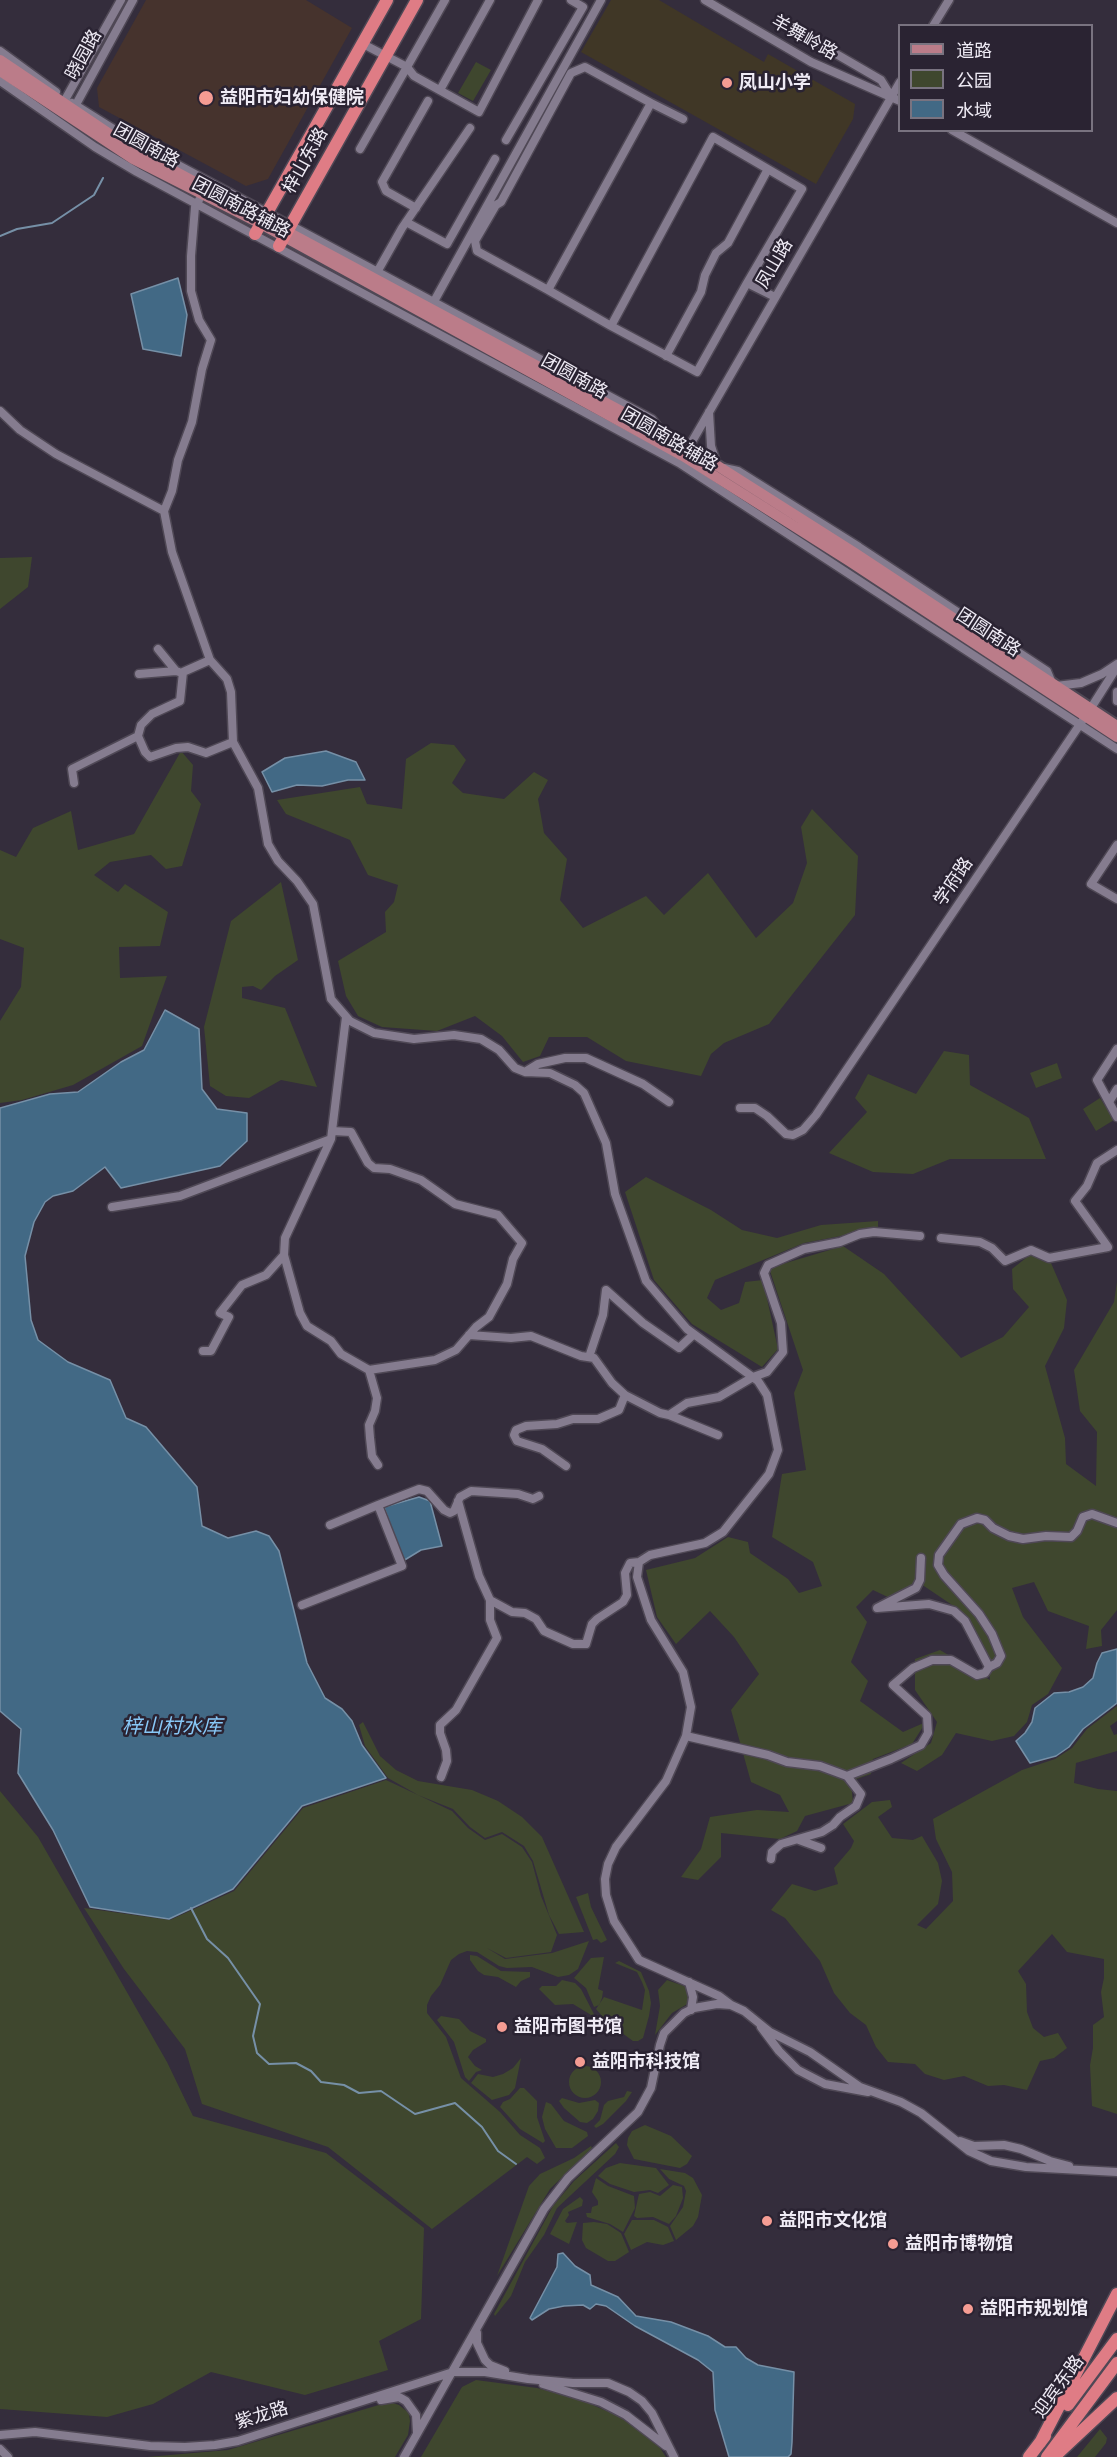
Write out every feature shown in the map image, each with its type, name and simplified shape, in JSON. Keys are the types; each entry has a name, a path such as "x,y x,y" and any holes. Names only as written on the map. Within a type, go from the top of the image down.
{"highway":[{"name":"梓山东路","path":"262,222 387,0"},
{"name":"梓山东路","path":"285,235 417,0"},
{"path":"1040,2443 1117,2294"},
{"name":"迎宾东路","path":"1029,2457 1117,2338"},
{"name":"迎宾东路","path":"1047,2457 1117,2363"},
{"path":"1055,2457 1117,2398"}],"main road":[{"name":"团圆南路","path":"0,60 64,111 684,455 1117,737"},
{"name":"团圆南路","path":"0,71 64,111 133,159 199,198 262,222"},
{"path":"126,137 139,152"},
{"name":"团圆南路","path":"285,235 376,274 664,434 684,455 718,466 1055,684 1085,716 1117,726"}],"street":[{"name":"晓园路","path":"64,111 121,0"},
{"name":"晓园路","path":"64,111 133,0"},
{"path":"360,149 445,0"},
{"path":"440,90 490,0"},
{"path":"363,44 407,67 414,76 479,112 538,0"},
{"path":"506,140 583,7 571,0"},
{"path":"432,305 601,0"},
{"name":"羊舞岭路","path":"705,0 811,62 891,96"},
{"path":"934,24 949,0"},
{"path":"800,33 881,80 891,96 898,100"},
{"name":"团圆南路辅路","path":"0,51 64,111"},
{"path":"611,326 713,137 802,189 697,372 611,326 477,250 475,241 496,205 501,202 571,73 585,67 683,119"},
{"name":"团圆南路辅路","path":"0,81 126,137 285,235"},
{"name":"凤山路","path":"684,455 898,85"},
{"path":"416,208 386,191 382,182 428,101"},
{"path":"548,290 651,103"},
{"path":"376,274 406,222 471,128"},
{"path":"956,132 1117,223"},
{"path":"406,222 447,244 495,159"},
{"path":"666,356 701,292 705,275 716,253 728,243 768,169"},
{"path":"199,198 191,256 191,291 199,320 211,340 202,369 192,422 178,460 172,491 164,511 172,552 210,660 227,680 231,692 233,742 258,788 268,844 278,861 297,881 313,904 331,999 350,1021 374,1033 414,1040 454,1035 481,1039 499,1050 515,1068 525,1072 550,1073 575,1085 584,1093 606,1143 615,1194 646,1281 687,1329 759,1381 767,1395 778,1450 769,1474 723,1532 705,1543 650,1554 639,1562 630,1563 625,1573 627,1595 623,1602 597,1618 592,1624 586,1644 573,1644 544,1631 536,1619 525,1613 512,1612 490,1600"},
{"path":"747,283 775,297"},
{"path":"0,411 20,430 56,454 164,511"},
{"path":"709,412 711,446 718,466"},
{"path":"158,649 179,672 180,701 152,714 141,725 138,736 145,752 150,757 176,748 188,747 206,753 233,742"},
{"path":"139,674 179,672 210,660"},
{"path":"1055,684 1081,683 1117,665"},
{"name":"学府路","path":"740,1108 755,1108 786,1134 793,1135 803,1131 1085,716 1117,665"},
{"path":"1117,692 1117,701"},
{"path":"1085,716 1117,749"},
{"path":"74,783 72,769 138,736"},
{"path":"1117,844 1091,884 1117,898"},
{"path":"112,1207 180,1196 331,1135 351,1132 368,1163 374,1168 390,1169 421,1180 455,1204 498,1215 522,1243 513,1259 507,1284 489,1317 456,1350 435,1360 369,1370 341,1354 331,1341 307,1326 300,1313 284,1255 285,1238 331,1135 346,1017"},
{"path":"1117,1049 1097,1080 1117,1117"},
{"path":"525,1072 538,1064 565,1058 586,1058 643,1084 669,1102"},
{"path":"1108,1102 1117,1089"},
{"path":"941,1238 980,1242 992,1248 1005,1261 1031,1250 1049,1258 1108,1247 1075,1201 1087,1186 1097,1163 1117,1150"},
{"path":"669,1415 687,1403 719,1397 753,1377 767,1372 783,1352 781,1323 764,1274 768,1265 804,1249 840,1242 860,1234 874,1232 920,1236"},
{"path":"203,1351 211,1351 229,1317 220,1313 242,1285 266,1275 284,1255"},
{"path":"589,1357 603,1315 606,1290 643,1323 679,1348 694,1334"},
{"path":"469,1335 511,1338 531,1336 581,1356 594,1358 612,1383 625,1395 660,1413 718,1435"},
{"path":"369,1370 377,1398 369,1425 372,1456 378,1465"},
{"path":"566,1466 542,1449 517,1441 514,1435 516,1430 573,1419 598,1419 619,1410 625,1395"},
{"path":"330,1525 419,1489 427,1491 444,1510 450,1513 454,1511 460,1497 471,1491 518,1494 533,1498 539,1496"},
{"path":"441,1777 447,1761 440,1725 456,1710 497,1638 490,1620 490,1600 478,1576 458,1501"},
{"path":"302,1605 402,1566 378,1505"},
{"path":"847,1776 921,1745 928,1733 927,1716 893,1685 913,1668 932,1660 951,1660 977,1675 985,1673 988,1667 997,1663 1001,1656 992,1634 979,1614 944,1575 938,1565 939,1556 961,1524 977,1518 985,1520 1001,1532 1023,1539 1046,1536 1071,1537 1077,1531 1083,1517 1092,1514 1117,1523"},
{"path":"921,1558 920,1580 916,1588 877,1608 929,1604 954,1611 965,1621 988,1667"},
{"path":"639,1562 637,1577 651,1620 683,1672 691,1707 686,1736 660,1790 616,1847 608,1864 605,1879 606,1895 614,1921 639,1960 719,1996 730,2005 744,2010 770,2032 826,2062 860,2087 901,2102 921,2113 969,2151 1007,2165 1117,2172"},
{"path":"686,1736 768,1755 787,1762 820,1767 847,1776 861,1794 856,1806 822,1832 781,1844 772,1852 771,1859"},
{"path":"798,1840 821,1848"},
{"path":"689,1982 693,1997 691,2010"},
{"path":"404,2457 555,2192 630,2120 647,2100 664,2033 673,2022 691,2010 705,2005 730,2005"},
{"path":"758,2022 778,2051 798,2070 825,2084 847,2090 876,2093"},
{"path":"949,2136 974,2145 1004,2145 1021,2149 1050,2161 1091,2170"},
{"path":"477,2330 480,2352 490,2365 498,2369 550,2381"},
{"name":"紫龙路","path":"0,2435 35,2432 150,2446 185,2447 238,2441 453,2373 485,2372 550,2381 608,2383 629,2392 642,2401 652,2414 672,2454"},
{"name":"紫龙路","path":"528,2379 601,2402 626,2415 652,2433 672,2454"},
{"path":"331,2411 361,2407 390,2397 399,2397 412,2407 417,2424 417,2436"},
{"path":"0,2449 8,2457"}],"shaded area":[{"name":"益阳市妇幼保健院","path":"146,0 306,0 352,28 268,179 246,186 99,107 97,88"},
{"name":"凤山小学","path":"611,0 659,0 764,62 768,54 855,104 853,119 816,184 581,52"}],"green space":[{"path":"476,62 491,70 473,101 458,93"},
{"path":"32,557 28,587 0,609 0,558"},
{"path":"431,743 454,745 466,760 452,783 463,793 504,799 534,772 548,780 538,799 544,833 567,859 560,900 583,928 646,896 664,915 708,873 756,938 793,903 807,863 801,827 812,809 858,856 855,915 769,1024 724,1043 711,1054 701,1076 626,1061 587,1037 549,1037 540,1056 523,1062 502,1036 475,1016 437,1031 382,1027 358,1016 346,996 338,961 386,932 385,912 394,902 398,885 368,875 350,840 286,814 277,800 360,787 367,804 402,809 406,759"},
{"path":"181,751 193,765 191,791 201,804 182,866 166,869 151,855 110,862 94,875 118,892 125,884 168,912 160,946 119,947 120,978 167,976 142,1046 73,1085 22,1100 0,1103 0,1021 21,987 24,948 0,939 0,850 16,857 33,828 71,811 78,850 134,834"},
{"path":"281,882 298,960 275,976 261,990 253,986 242,987 242,998 285,1008 317,1087 281,1080 249,1098 226,1096 210,1086 204,1027 231,921"},
{"path":"944,1051 969,1055 970,1085 1029,1118 1046,1159 950,1159 913,1174 873,1172 829,1153 867,1112 855,1098 868,1074 916,1094"},
{"path":"1057,1063 1062,1078 1036,1088 1030,1073"},
{"path":"1100,1098 1114,1120 1096,1131 1083,1109"},
{"path":"646,1177 711,1210 742,1230 777,1238 821,1225 878,1221 878,1229 804,1243 715,1280 707,1298 721,1310 739,1303 745,1282 763,1280 778,1349 762,1367 692,1324 654,1280 625,1192"},
{"path":"843,1246 884,1274 961,1358 1003,1337 1029,1307 1013,1289 1012,1269 1031,1254 1051,1263 1067,1300 1064,1328 1045,1366 1065,1438 1066,1464 1096,1486 1097,1432 1080,1411 1074,1370 1114,1302 1117,1282 1117,1610 1101,1630 1102,1646 1086,1649 1089,1626 1048,1611 1034,1582 1012,1588 1023,1617 1062,1668 1048,1694 1032,1705 1027,1722 1014,1736 992,1741 956,1733 942,1755 917,1771 901,1763 931,1743 937,1722 915,1690 915,1659 940,1650 990,1680 987,1656 961,1611 918,1582 894,1600 873,1590 856,1607 867,1622 851,1662 868,1681 860,1701 903,1732 926,1722 912,1744 873,1759 871,1774 851,1781 853,1803 805,1816 797,1831 780,1839 721,1833 721,1857 698,1880 681,1877 701,1849 710,1817 757,1810 789,1812 780,1795 751,1782 731,1710 759,1674 734,1637 710,1611 676,1644 657,1617 646,1570 695,1558 728,1537 748,1542 750,1553 788,1579 799,1593 822,1586 813,1562 772,1537 782,1474 806,1470 794,1393 803,1370 769,1268"},
{"path":"1117,1706 1117,1721 1110,1726 1114,1735 1117,1734 1117,1751 1076,1763 1074,1783 1117,1791 1117,2114 1092,2106 1090,2065 1093,2025 1104,2017 1101,1992 1104,1959 1067,1952 1052,1934 1018,1971 1026,1984 1027,2012 1033,2028 1044,2037 1058,2033 1067,2048 1054,2058 1040,2061 1027,2090 1004,2085 988,2086 964,2076 944,2080 925,2074 915,2064 888,2062 876,2047 866,2025 850,2013 834,1993 820,1961 785,1918 771,1910 792,1884 815,1891 838,1884 834,1868 854,1841 843,1824 872,1802 890,1800 892,1807 878,1817 892,1838 913,1840 922,1836 938,1863 942,1881 938,1904 917,1925 926,1929 953,1901 952,1872 936,1839 933,1819 1022,1770 1055,1759 1072,1748 1087,1729"},
{"path":"363,1722 380,1756 396,1770 418,1781 472,1790 498,1801 522,1817 542,1837 584,1932 559,1934 549,1915 533,1861 524,1846 502,1832 485,1838 470,1827 453,1809 418,1795 388,1778 365,1746 359,1725"},
{"path":"386,1780 452,1811 468,1828 485,1840 502,1834 522,1847 532,1862 541,1896 557,1935 551,1952 506,1958 487,1948 505,1959 552,1953 589,1941 578,1969 569,1975 558,1977 532,1967 499,1966 477,1952 467,1951 451,1960 440,1985 431,1996 427,2005 427,2013 446,2037 461,2078 500,2112 520,2135 540,2148 545,2158 537,2164 527,2157 432,2229 328,2147 202,2104 185,2049 124,1969 84,1908 170,1920 234,1891 303,1808"},
{"path":"0,1791 38,1837 167,2062 193,2116 326,2153 424,2228 421,2319 379,2341 388,2370 305,2395 211,2372 153,2404 107,2417 0,2409"},
{"path":"588,1893 591,1907 607,1940 601,1943 597,1939 593,1940 576,1897"},
{"path":"470,1955 477,1956 501,1971 530,1972 530,1977 521,1981 516,1987 498,1977 484,1975 478,1971 470,1960"},
{"path":"604,1957 598,1989 603,1991 602,1998 599,2005 594,2007 586,1988 574,1978 591,1958"},
{"path":"619,1961 641,1972 649,1991 651,2003 649,2016 643,2038 638,2041 633,2041 607,2022 596,2009 604,1997 642,2010 645,1990 642,1982 637,1972 615,1963"},
{"path":"562,1980 575,1983 581,1989 596,2018 573,2004 555,2005 539,1989 542,1986 556,1986"},
{"path":"667,1980 684,1986 689,1991 689,2003 672,2013 655,2035 660,2006 658,1990"},
{"path":"441,2016 459,2019 470,2031 486,2039 486,2042 473,2050 468,2057 475,2066 482,2070 476,2072 469,2081 465,2077 454,2042 437,2020"},
{"path":"521,2058 515,2088 509,2095 492,2100 471,2083 478,2074 493,2077 503,2074 513,2068"},
{"path":"585,2066 597,2070 601,2082 597,2094 585,2098 573,2094 569,2082 573,2070"},
{"path":"520,2088 524,2088 537,2101 537,2117 545,2141 543,2143 520,2129 500,2107"},
{"path":"627,2091 632,2092 626,2101 596,2128 594,2126 600,2120 604,2105 608,2101 624,2097"},
{"path":"562,2098 579,2103 595,2100 599,2103 598,2111 587,2123 580,2122 564,2108 559,2101"},
{"path":"546,2102 551,2104 564,2121 587,2132 588,2136 572,2148 556,2148 545,2129 542,2117"},
{"path":"645,2125 671,2136 692,2156 687,2164 680,2168 634,2159 627,2145 628,2138 632,2131"},
{"path":"616,2143 619,2147 615,2154 557,2208 544,2235 525,2262 511,2296 495,2316 494,2314 553,2206 574,2181"},
{"path":"591,2146 592,2148 550,2189 497,2276 529,2186 540,2174 574,2158"},
{"path":"620,2163 656,2168 669,2185 658,2193 650,2190 634,2192 610,2184 598,2176 606,2168"},
{"path":"660,2169 685,2173 693,2178 702,2195 698,2217 693,2226 676,2240 670,2226 683,2207 686,2191 684,2186 669,2179"},
{"path":"596,2178 608,2186 634,2196 635,2208 623,2232 610,2224 587,2217 586,2213 591,2213 592,2207 598,2205 592,2192"},
{"path":"673,2185 682,2187 683,2198 676,2216 669,2224 653,2217 637,2218 634,2216 639,2194 650,2192 660,2196"},
{"path":"580,2197 583,2200 582,2206 568,2212 569,2215 565,2221 567,2223 577,2222 569,2244 550,2234 563,2209"},
{"path":"632,2220 654,2220 668,2227 674,2241 663,2245 647,2242 631,2250 624,2234"},
{"path":"583,2223 607,2224 621,2233 629,2252 615,2261 608,2261 586,2248 582,2240"},
{"path":"476,2380 537,2388 581,2400 616,2415 640,2430 660,2448 666,2457 421,2457 462,2387"},
{"path":"393,2403 409,2413 410,2421 408,2435 395,2457 147,2457 228,2450 382,2404"},
{"path":"1100,2429 1107,2438 1106,2443 1095,2457 1077,2457"}],"water":[{"path":"178,278 187,315 181,356 143,349 131,294"},
{"path":"326,751 356,762 365,780 348,780 322,786 297,785 272,792 262,772 285,758"},
{"name":"梓山村水库","path":"165,1010 199,1029 202,1089 217,1109 247,1113 247,1141 220,1166 121,1188 105,1167 73,1191 53,1196 45,1202 34,1222 25,1256 31,1320 38,1340 68,1362 110,1380 126,1418 146,1427 197,1487 202,1526 228,1538 256,1531 269,1536 279,1551 307,1663 325,1698 342,1709 352,1721 362,1745 386,1778 302,1806 233,1889 169,1919 90,1907 53,1830 18,1773 21,1729 0,1711 0,1108 50,1094 78,1092 121,1062 144,1050"},
{"path":"419,1497 430,1501 442,1546 421,1550 403,1561 384,1507"},
{"path":"1117,1649 1117,1703 1083,1729 1069,1747 1056,1756 1030,1763 1016,1741 1032,1722 1035,1708 1054,1693 1069,1692 1083,1687 1093,1678 1102,1653"},
{"path":"563,2253 575,2266 590,2275 591,2285 618,2297 636,2316 671,2322 708,2336 725,2347 736,2347 746,2358 758,2365 794,2372 791,2454 788,2457 729,2457 715,2410 713,2372 698,2360 635,2326 606,2306 596,2304 590,2309 583,2305 564,2306 549,2309 532,2320 530,2318 557,2267 558,2254"}],"waterway":[{"path":"0,236 17,229 52,223 94,195 103,178"},
{"path":"191,1908 207,1939 228,1958 260,2004 253,2036 257,2053 269,2064 296,2063 311,2071 321,2082 344,2085 359,2093 381,2091 415,2114 455,2103 482,2127 498,2151 516,2164"}],"place":[{"name":"凤山小学","path":"727,83"},
{"name":"益阳市妇幼保健院","path":"206,98"},
{"name":"益阳市图书馆","path":"502,2027"},
{"name":"益阳市科技馆","path":"580,2062"},
{"name":"益阳市文化馆","path":"767,2221"},
{"name":"益阳市博物馆","path":"893,2244"},
{"name":"益阳市规划馆","path":"968,2309"}]}
